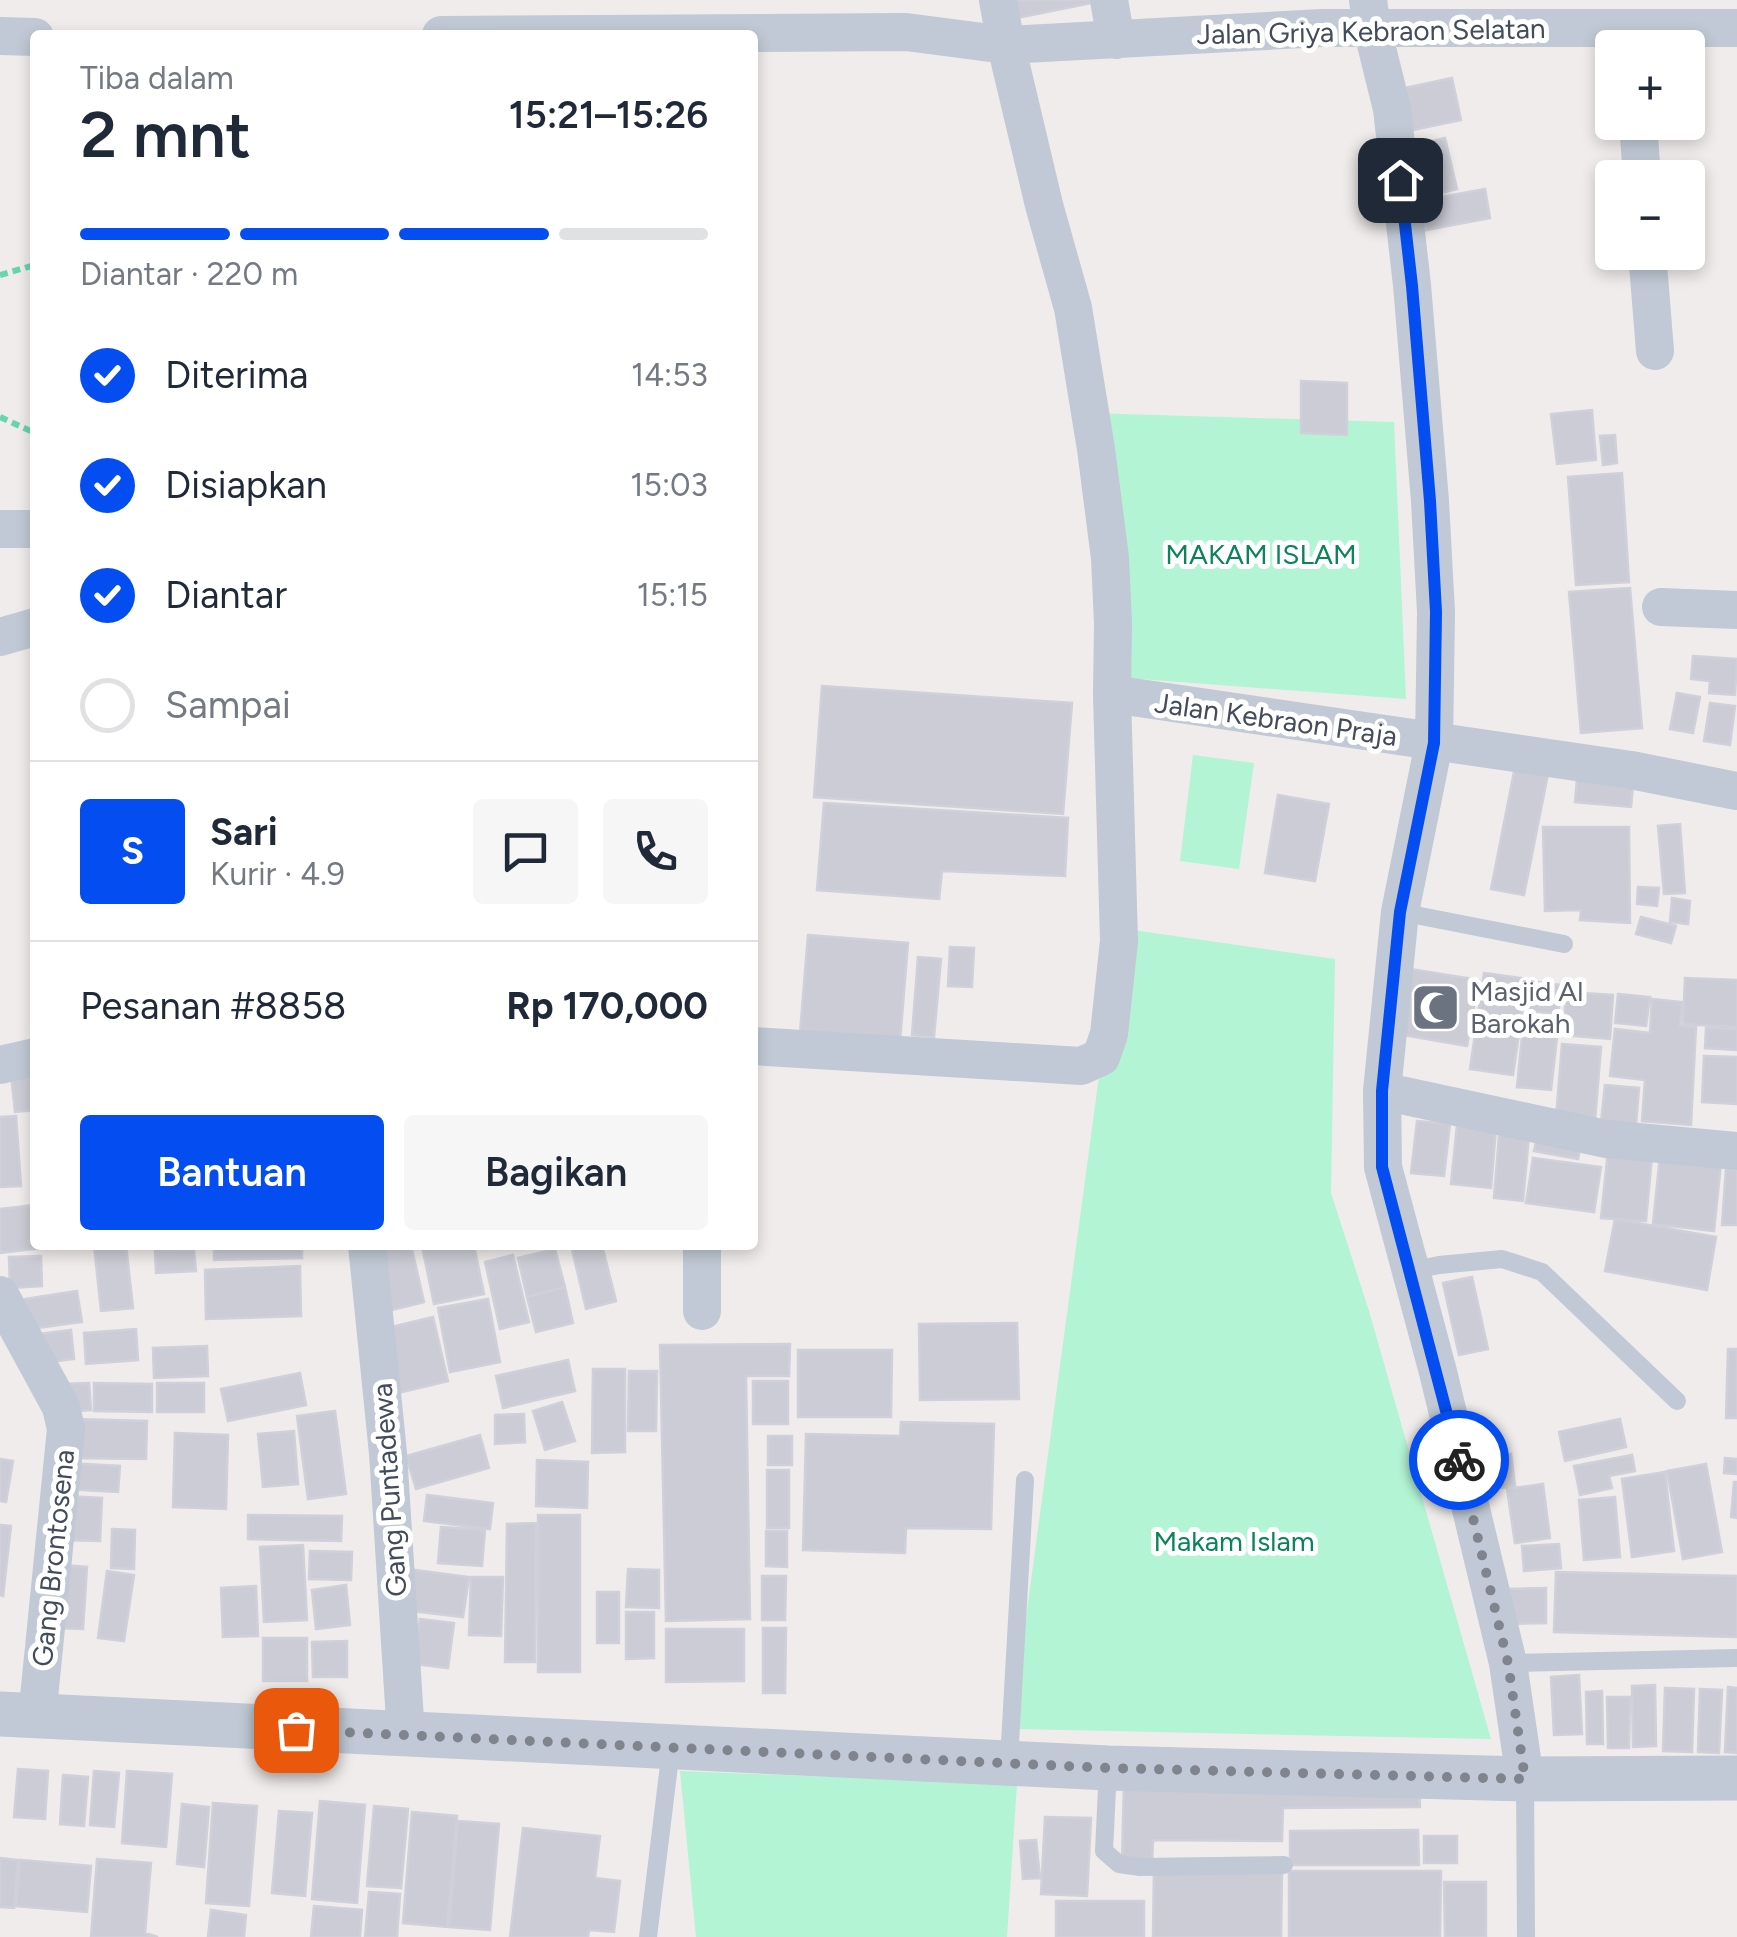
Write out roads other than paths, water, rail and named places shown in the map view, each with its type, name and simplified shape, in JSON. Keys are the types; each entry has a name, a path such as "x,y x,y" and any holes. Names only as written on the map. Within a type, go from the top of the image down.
{"street":[{"path":"758,1046 1081,1066 1101,1056 1110,1034 1119,941 1110,558 1073,308 1044,205 998,0"},
{"path":"1109,0 1116,40"},
{"path":"1370,14 1392,109 1412,286 1436,612 1434,743 1400,912 1382,1091 1382,1167 1438,1372 1508,1663 1525,1779"},
{"name":"Jalan Griya Kebraon Selatan","path":"758,33 906,32 1006,46 1259,30 1370,14 1737,28"},
{"path":"0,36 30,36"},
{"path":"1648,270 1655,352"},
{"path":"0,528 30,529"},
{"path":"1661,607 1737,610"},
{"path":"0,636 30,629"},
{"name":"Jalan Kebraon Praja","path":"1112,694 1631,770 1737,791"},
{"path":"0,1064 30,1058"},
{"path":"1382,1091 1606,1138 1737,1152"},
{"name":"Gang Puntadewa","path":"368,1250 388,1453 406,1736"},
{"path":"702,1250 702,1311"},
{"name":"Gang Brontosena","path":"0,1295 61,1407 66,1429 10,1719"},
{"path":"10,1719 1108,1768 1525,1779 1737,1778"}],"lane":[{"path":"1400,912 1564,944"},
{"path":"1410,1271 1502,1258 1542,1272 1677,1401"},
{"path":"1009,1762 1025,1480"},
{"path":"1508,1663 1737,1658"},
{"path":"648,1937 672,1746"},
{"path":"1108,1768 1104,1852 1120,1864 1284,1865"},
{"path":"1525,1779 1526,1937"}],"place":[{"name":"Masjid Al Barokah","path":"1435,1007"}],"park label":[{"name":"MAKAM ISLAM","path":"1261,554"},
{"name":"Makam Islam","path":"1234,1541"}]}
